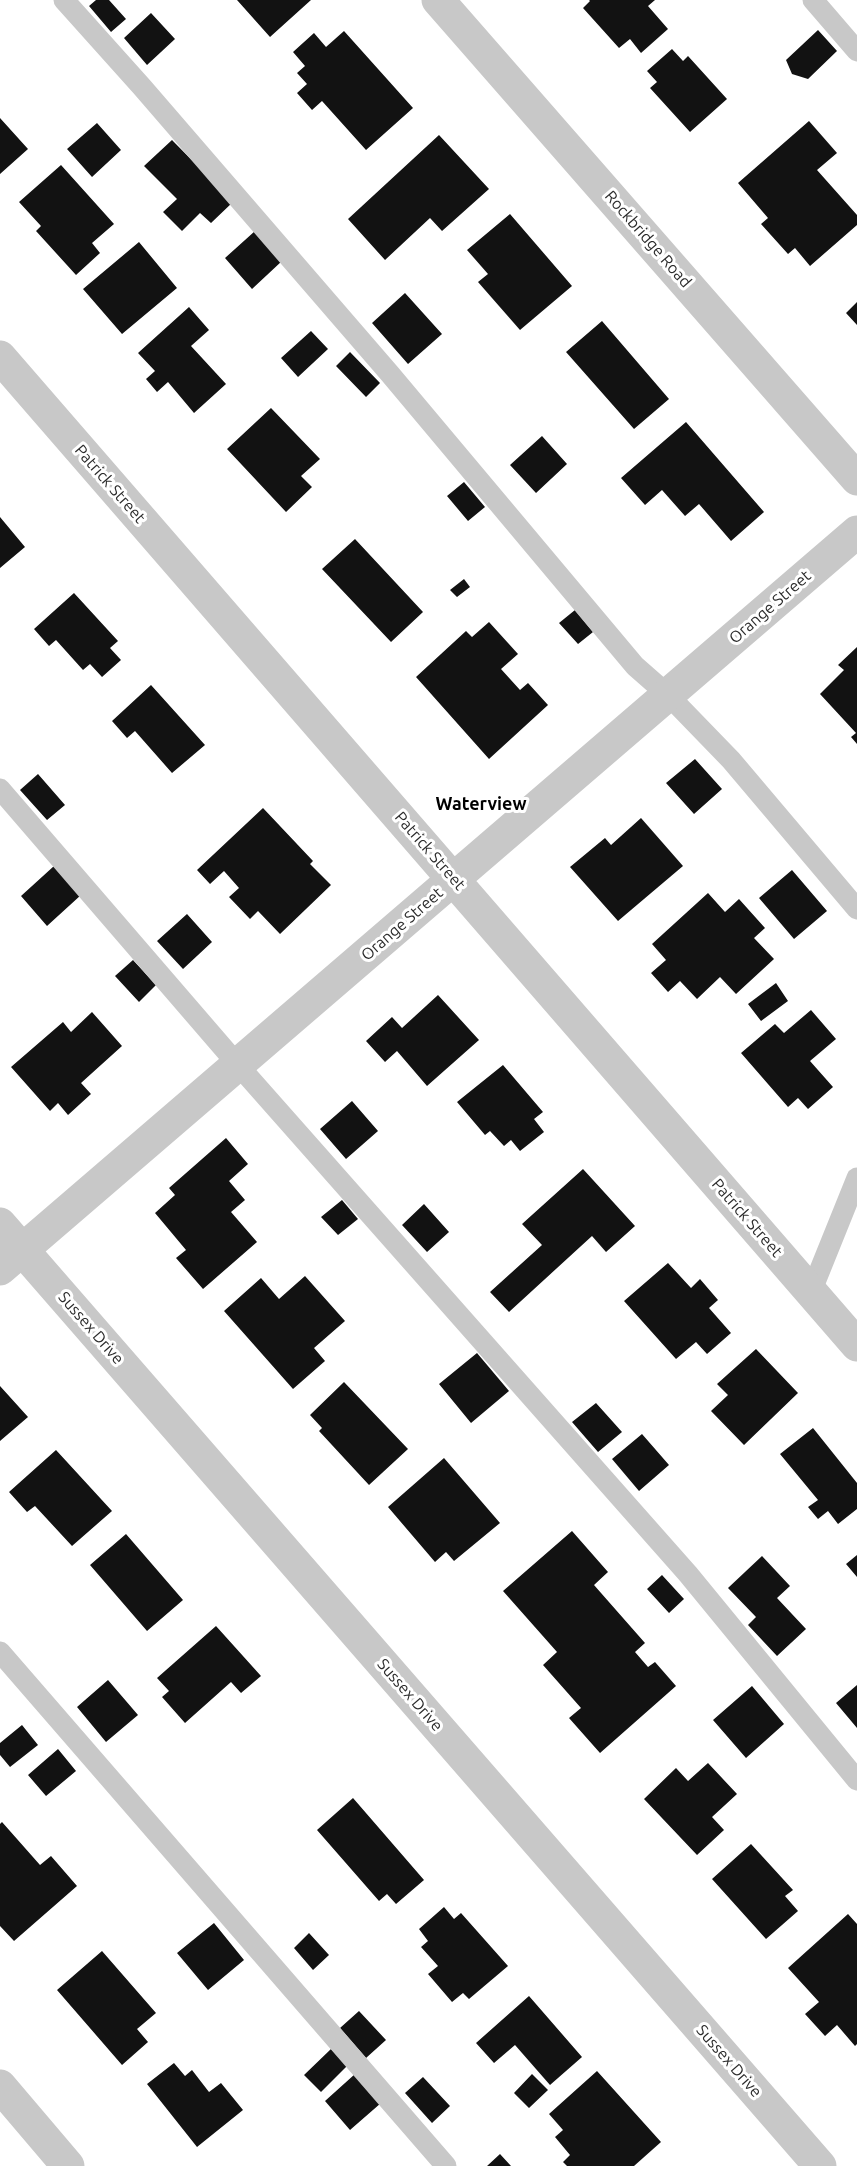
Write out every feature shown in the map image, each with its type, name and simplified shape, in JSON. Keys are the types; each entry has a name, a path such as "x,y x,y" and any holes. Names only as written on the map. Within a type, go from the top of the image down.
{"street":[{"name":"Rockbridge Road","path":"438,0 857,479"},
{"name":"Patrick Street","path":"0,357 857,1346"},
{"name":"Orange Street","path":"11,1259 857,532"},
{"name":"Sussex Drive","path":"0,1224 11,1259 820,2166"},
{"path":"0,2086 68,2166"}],"lane":[{"path":"64,0 383,365 635,666 668,695 731,760 857,909"},
{"path":"813,0 857,51"},
{"path":"0,789 238,1065 688,1574 857,1780"},
{"path":"811,1292 857,1178"},
{"path":"0,1652 446,2166"}],"building":[{"path":"96,0 109,0 126,19 111,32 89,6"},
{"path":"237,0 311,0 270,37"},
{"path":"589,0 655,0 648,6 668,29 641,53 630,39 619,48 583,8"},
{"path":"151,13 175,39 147,65 124,38"},
{"path":"818,30 837,51 808,79 792,74 786,60"},
{"path":"344,31 413,108 366,150 322,101 312,110 297,93 307,84 297,73 305,66 293,52 314,33 326,47"},
{"path":"672,49 683,61 688,56 727,99 690,132 650,88 657,82 647,71"},
{"path":"0,118 28,149 0,174"},
{"path":"809,121 837,153 817,170 857,215 857,225 810,266 795,248 788,254 761,224 768,218 738,183"},
{"path":"97,123 121,150 92,177 67,149"},
{"path":"439,135 489,189 442,231 430,218 385,260 348,219"},
{"path":"172,140 233,202 211,223 200,213 182,231 163,212 177,199 144,166"},
{"path":"61,165 114,224 92,243 100,253 76,275 36,231 41,226 19,202"},
{"path":"510,214 572,286 520,330 478,282 488,274 467,250"},
{"path":"255,231 282,261 252,289 225,258"},
{"path":"139,242 177,288 122,334 83,289"},
{"path":"405,293 442,334 408,364 372,323"},
{"path":"857,302 857,325 846,313"},
{"path":"189,307 209,330 191,346 226,384 194,413 168,382 157,392 146,379 155,371 138,353"},
{"path":"602,321 669,399 634,429 566,352"},
{"path":"311,331 328,349 298,377 281,358"},
{"path":"350,352 380,383 366,397 336,366"},
{"path":"271,408 320,459 301,476 312,487 286,512 227,449"},
{"path":"686,422 764,512 731,541 699,504 685,516 662,490 645,505 621,478"},
{"path":"542,436 567,464 536,493 510,465"},
{"path":"464,482 485,507 468,521 447,496"},
{"path":"0,517 25,547 0,568"},
{"path":"355,539 423,612 391,642 322,569"},
{"path":"464,579 470,587 457,597 450,590"},
{"path":"74,593 118,641 110,648 121,660 102,677 90,664 83,670 56,640 49,646 34,629"},
{"path":"575,610 593,632 578,644 559,623"},
{"path":"489,622 518,654 501,669 520,690 528,683 548,705 489,759 416,677 466,631 472,637"},
{"path":"857,647 857,744 851,737 856,733 820,694 844,670 838,665"},
{"path":"151,685 205,745 172,773 135,731 127,738 112,721"},
{"path":"695,759 722,789 694,814 666,783"},
{"path":"38,774 65,805 47,820 20,790"},
{"path":"263,808 313,861 310,864 331,885 280,934 258,911 250,919 229,897 239,888 224,871 210,884 197,870"},
{"path":"641,818 683,866 618,921 570,867 605,838 611,845"},
{"path":"54,866 81,895 47,926 21,896"},
{"path":"792,870 827,911 794,939 759,898"},
{"path":"708,893 725,912 739,899 765,928 754,938 774,959 736,994 720,977 697,999 680,981 668,992 651,973 666,960 652,944"},
{"path":"187,914 212,942 183,969 157,941"},
{"path":"133,960 156,985 139,1002 115,976"},
{"path":"776,983 788,1001 761,1021 748,1004"},
{"path":"438,995 479,1040 427,1086 397,1051 385,1062 366,1041 392,1017 402,1028"},
{"path":"811,1010 836,1039 810,1061 833,1087 808,1109 798,1098 788,1107 741,1053 775,1024 784,1033"},
{"path":"92,1012 122,1046 81,1083 91,1094 68,1115 58,1103 50,1111 11,1067 63,1022 71,1032"},
{"path":"503,1065 543,1112 534,1119 544,1132 520,1151 511,1140 504,1146 490,1131 485,1135 457,1102"},
{"path":"352,1101 378,1131 346,1159 320,1129"},
{"path":"226,1138 248,1164 229,1181 245,1200 231,1212 257,1242 203,1289 176,1258 186,1250 155,1213 175,1195 169,1188"},
{"path":"583,1169 635,1226 606,1252 592,1236 509,1312 490,1292 542,1245 522,1224"},
{"path":"342,1200 358,1219 338,1235 321,1217"},
{"path":"424,1204 449,1232 427,1252 402,1225"},
{"path":"668,1263 691,1288 700,1279 718,1300 709,1308 731,1333 707,1354 696,1342 676,1359 624,1301"},
{"path":"305,1276 345,1321 314,1348 325,1361 293,1389 224,1311 261,1278 279,1299"},
{"path":"756,1349 798,1393 744,1445 711,1411 728,1395 717,1384"},
{"path":"477,1353 509,1391 471,1423 439,1384"},
{"path":"344,1382 408,1449 369,1485 319,1431 322,1428 310,1415"},
{"path":"0,1386 28,1417 0,1441"},
{"path":"596,1403 622,1432 598,1452 572,1422"},
{"path":"813,1428 857,1483 857,1509 838,1524 828,1511 818,1519 808,1507 818,1500 780,1454"},
{"path":"642,1434 669,1465 639,1491 612,1459"},
{"path":"56,1450 112,1511 72,1546 35,1506 27,1512 9,1492"},
{"path":"444,1458 500,1523 454,1561 446,1552 435,1562 388,1507"},
{"path":"572,1531 608,1572 594,1585 645,1643 635,1652 648,1667 655,1662 676,1686 600,1753 569,1718 581,1708 543,1665 557,1652 503,1591"},
{"path":"126,1534 183,1600 147,1631 90,1565"},
{"path":"857,1555 857,1577 846,1564"},
{"path":"762,1556 790,1586 777,1598 806,1629 777,1656 748,1625 756,1617 728,1588"},
{"path":"662,1575 684,1599 669,1613 647,1589"},
{"path":"216,1626 261,1676 241,1693 231,1682 185,1723 162,1697 169,1691 157,1678"},
{"path":"108,1680 138,1715 106,1742 77,1707"},
{"path":"857,1685 857,1728 836,1703"},
{"path":"752,1686 784,1724 746,1758 713,1720"},
{"path":"22,1725 38,1745 10,1767 0,1755 0,1743"},
{"path":"58,1749 76,1771 46,1796 28,1775"},
{"path":"708,1763 737,1794 712,1817 724,1830 697,1855 644,1799 676,1768 688,1781"},
{"path":"353,1798 424,1880 396,1904 387,1894 379,1901 317,1830"},
{"path":"2,1822 40,1865 51,1856 77,1886 14,1941 0,1926 0,1824"},
{"path":"751,1844 793,1890 785,1896 798,1911 766,1939 712,1879"},
{"path":"444,1907 454,1919 461,1913 508,1966 469,1999 463,1993 452,2002 428,1974 438,1966 421,1947 428,1941 419,1929"},
{"path":"848,1914 857,1924 857,2044 855,2046 837,2025 825,2036 805,2014 819,2002 788,1968"},
{"path":"214,1923 244,1960 208,1990 177,1953"},
{"path":"309,1933 329,1955 313,1970 294,1948"},
{"path":"102,1951 156,2013 137,2029 148,2042 122,2065 57,1990"},
{"path":"529,1996 582,2057 550,2085 515,2045 494,2063 476,2043"},
{"path":"359,2011 386,2040 366,2058 340,2028"},
{"path":"331,2049 347,2066 321,2092 304,2075"},
{"path":"174,2063 185,2076 192,2070 209,2092 221,2083 243,2110 197,2147 147,2084"},
{"path":"597,2071 661,2142 634,2166 567,2166 563,2162 570,2155 555,2137 563,2130 549,2114"},
{"path":"355,2074 381,2103 350,2130 325,2101"},
{"path":"532,2074 548,2090 529,2108 514,2093"},
{"path":"423,2077 450,2106 432,2123 405,2093"},
{"path":"500,2154 511,2166 487,2166"}],"district":[{"name":"Waterview","path":"481,804"}]}
